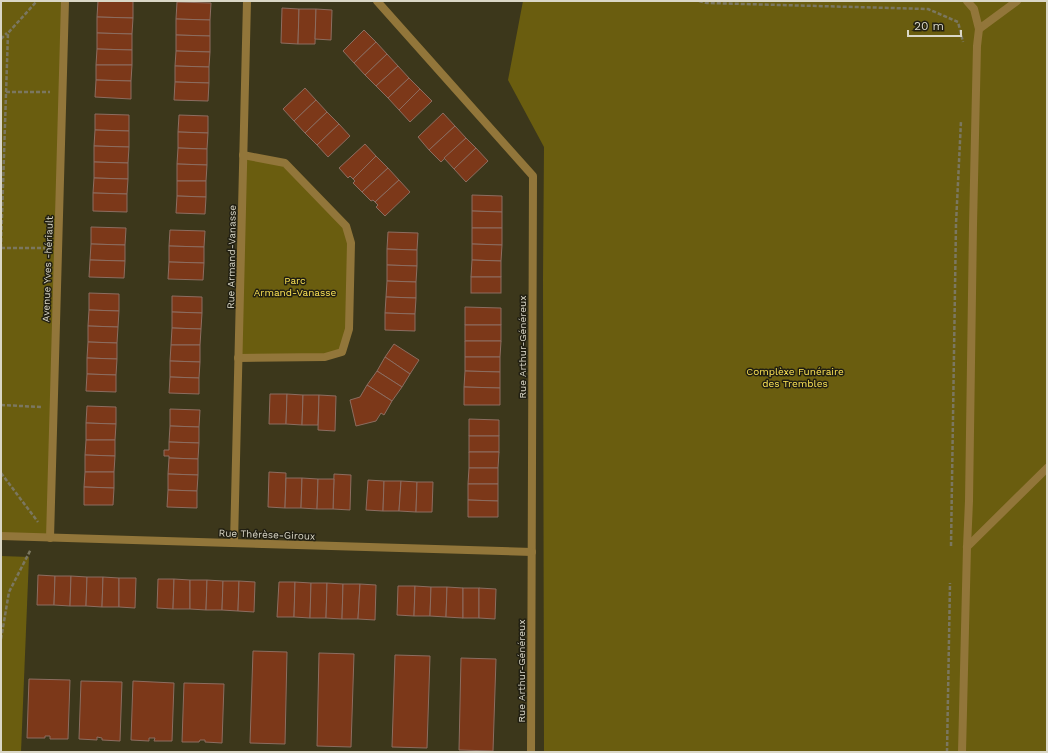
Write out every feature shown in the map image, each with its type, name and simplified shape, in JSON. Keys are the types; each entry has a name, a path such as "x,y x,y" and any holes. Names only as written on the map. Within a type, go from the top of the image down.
{"street":[{"name":"Avenue Yves -hériault","path":"50,538 65,1"},
{"name":"Rue Armand-Vanasse","path":"234,543 247,1"},
{"name":"Rue Arthur-Généreux","path":"377,1 533,176 531,752"},
{"path":"962,752 969,501 977,46 979,29 974,9 967,1"},
{"path":"979,29 1016,1"},
{"path":"238,358 325,357 342,352 350,321 351,243 346,226 286,163 243,155"},
{"path":"967,547 1047,468"},
{"name":"Rue Thérèse-Giroux","path":"1,536 532,552"}],"path":[{"path":"1,39 37,1"},
{"path":"699,1 708,3 928,9 958,22 964,47"},
{"path":"8,33 1,248 58,248"},
{"path":"6,92 62,93"},
{"path":"1,116 5,112"},
{"path":"951,546 956,224 961,116"},
{"path":"1,405 54,407"},
{"path":"1,473 50,538"},
{"path":"1,638 10,592 37,538"},
{"path":"947,752 950,583"}],"green space":[{"path":"1,1 65,1 50,538 1,536"},
{"name":"Complèxe Funéraire des Trembles","path":"523,1 1047,1 1047,752 544,752 544,147 508,80"},
{"name":"Parc Armand-Vanasse","path":"243,155 285,163 346,226 351,243 349,328 342,352 325,357 238,358"},
{"path":"1,556 29,557 21,752 1,752"}],"building":[{"path":"98,1 133,1 133,18 97,17"},
{"path":"177,2 211,3 210,20 176,19"},
{"path":"282,8 299,9 298,44 281,43"},
{"path":"299,9 316,9 315,44 298,44"},
{"path":"316,9 332,10 331,40 315,39"},
{"path":"97,17 133,18 132,34 97,33"},
{"path":"176,19 210,20 210,36 176,35"},
{"path":"364,30 376,42 354,63 343,51"},
{"path":"97,33 132,34 132,50 97,49"},
{"path":"176,35 210,36 210,52 176,51"},
{"path":"376,42 387,54 365,75 354,63"},
{"path":"97,49 132,50 132,65 96,65"},
{"path":"176,51 210,52 209,67 175,66"},
{"path":"387,54 398,66 376,86 365,75"},
{"path":"96,65 132,65 131,81 96,80"},
{"path":"175,66 209,67 209,83 175,82"},
{"path":"398,66 409,78 388,98 376,86"},
{"path":"409,78 420,89 399,110 388,98"},
{"path":"96,80 131,81 131,99 95,97"},
{"path":"175,82 209,83 208,101 174,100"},
{"path":"305,88 316,100 294,121 283,109"},
{"path":"420,89 432,101 410,122 399,110"},
{"path":"316,100 327,112 305,133 294,121"},
{"path":"327,112 339,124 317,145 305,133"},
{"path":"443,113 455,126 429,150 418,137"},
{"path":"95,114 129,115 129,131 95,130"},
{"path":"179,115 208,116 208,133 178,132"},
{"path":"339,124 350,136 328,157 317,145"},
{"path":"455,126 466,138 441,162 429,150"},
{"path":"95,130 129,131 129,147 94,146"},
{"path":"178,132 208,133 207,149 178,148"},
{"path":"466,138 476,148 454,169 444,158"},
{"path":"365,144 376,156 353,179 350,176 348,178 339,168"},
{"path":"94,146 129,147 128,163 94,162"},
{"path":"178,148 207,149 207,165 177,164"},
{"path":"476,148 488,161 466,182 454,169"},
{"path":"376,156 388,168 362,192 353,183 355,181 353,179"},
{"path":"94,162 128,163 128,179 94,178"},
{"path":"177,164 207,165 206,181 177,181"},
{"path":"388,168 399,180 375,202 373,200 371,201 362,192"},
{"path":"94,178 128,179 127,194 93,193"},
{"path":"399,180 410,192 385,216 376,207 378,205 375,202"},
{"path":"177,181 206,181 206,197 177,196"},
{"path":"93,193 127,194 127,212 93,211"},
{"path":"472,195 502,196 502,212 472,211"},
{"path":"177,196 206,197 205,214 176,213"},
{"path":"472,211 502,212 502,228 472,228"},
{"path":"91,227 126,228 125,245 91,244"},
{"path":"472,228 502,228 502,245 472,244"},
{"path":"170,230 205,231 204,247 169,246"},
{"path":"388,232 418,233 417,250 387,249"},
{"path":"91,244 125,245 125,261 90,260"},
{"path":"472,244 502,245 501,261 472,260"},
{"path":"169,246 204,247 204,263 169,262"},
{"path":"387,249 417,250 417,266 387,265"},
{"path":"90,260 125,261 124,278 89,277"},
{"path":"472,260 501,261 501,277 471,277"},
{"path":"169,262 204,263 203,280 168,279"},
{"path":"387,265 417,266 416,282 387,281"},
{"path":"471,277 501,277 501,293 471,293"},
{"path":"387,281 416,282 416,298 386,297"},
{"path":"89,293 119,294 119,311 89,310"},
{"path":"172,296 202,297 202,313 172,312"},
{"path":"386,297 416,298 415,314 385,313"},
{"path":"465,307 501,308 501,325 465,325"},
{"path":"89,310 119,311 118,327 88,326"},
{"path":"172,312 202,313 201,329 172,328"},
{"path":"385,313 415,314 415,331 385,330"},
{"path":"465,325 501,325 501,341 465,341"},
{"path":"88,326 118,327 117,343 88,342"},
{"path":"172,328 201,329 200,345 171,345"},
{"path":"465,341 501,341 500,357 465,357"},
{"path":"88,342 117,343 117,359 87,358"},
{"path":"394,344 419,360 410,374 385,357"},
{"path":"171,345 200,345 200,362 170,361"},
{"path":"385,357 410,374 402,387 377,371"},
{"path":"465,357 500,357 500,372 465,371"},
{"path":"87,358 117,359 116,375 87,374"},
{"path":"170,361 200,362 199,378 170,377"},
{"path":"377,371 402,387 392,401 367,385"},
{"path":"465,371 500,372 500,388 464,387"},
{"path":"87,374 116,375 116,392 86,391"},
{"path":"170,377 199,378 199,394 169,393"},
{"path":"367,385 392,401 384,415 381,413 376,421 356,426 350,400 360,397"},
{"path":"464,387 500,388 500,405 464,405"},
{"path":"270,394 287,394 286,424 269,424"},
{"path":"287,394 303,395 302,425 286,424"},
{"path":"303,395 319,395 318,425 302,425"},
{"path":"319,395 336,396 335,431 318,430"},
{"path":"87,406 116,407 116,424 86,423"},
{"path":"170,409 200,410 199,427 170,426"},
{"path":"469,419 499,420 499,436 469,436"},
{"path":"86,423 116,424 115,440 86,440"},
{"path":"170,426 199,427 199,443 169,442"},
{"path":"469,436 499,436 499,452 469,452"},
{"path":"86,440 115,440 115,456 85,455"},
{"path":"169,442 199,443 198,459 169,458 169,456 164,456 164,450 169,450"},
{"path":"469,452 499,452 498,468 469,468"},
{"path":"85,455 115,456 114,472 85,472"},
{"path":"169,458 198,459 198,475 168,474"},
{"path":"469,468 498,468 498,484 468,484"},
{"path":"85,472 114,472 114,488 84,487"},
{"path":"269,472 286,473 285,508 268,507"},
{"path":"168,474 198,475 197,491 168,490"},
{"path":"334,474 351,475 350,510 333,509"},
{"path":"286,478 302,478 301,508 285,508"},
{"path":"302,478 318,479 317,509 301,508"},
{"path":"318,479 334,479 333,509 317,509"},
{"path":"368,480 384,481 383,511 366,510"},
{"path":"384,481 401,481 399,511 383,511"},
{"path":"401,481 417,482 416,512 399,511"},
{"path":"417,482 433,482 432,512 416,512"},
{"path":"468,484 498,484 498,501 468,500"},
{"path":"84,487 114,488 113,505 84,505"},
{"path":"168,490 197,491 197,508 167,507"},
{"path":"468,500 498,501 498,517 468,517"},
{"path":"38,575 55,576 54,605 37,605"},
{"path":"55,576 71,576 70,606 54,605"},
{"path":"71,576 87,577 86,606 70,606"},
{"path":"87,577 103,577 102,607 86,606"},
{"path":"103,577 119,578 119,607 102,607"},
{"path":"119,578 136,578 135,608 119,607"},
{"path":"158,579 174,579 173,609 157,608"},
{"path":"174,579 190,580 190,609 173,609"},
{"path":"190,580 207,580 206,610 190,609"},
{"path":"207,580 223,581 222,610 206,610"},
{"path":"223,581 239,581 238,611 222,610"},
{"path":"239,581 255,582 254,612 238,611"},
{"path":"279,582 295,582 294,617 277,617"},
{"path":"295,582 311,583 310,618 294,617"},
{"path":"311,583 327,583 326,618 310,618"},
{"path":"327,583 343,584 342,619 326,618"},
{"path":"343,584 360,584 358,619 342,619"},
{"path":"360,584 376,585 375,620 358,619"},
{"path":"398,586 415,586 414,616 397,615"},
{"path":"415,586 431,587 430,616 414,616"},
{"path":"431,587 447,587 446,617 430,616"},
{"path":"447,587 463,588 463,618 446,617"},
{"path":"463,588 479,588 479,618 463,618"},
{"path":"479,588 496,589 495,619 479,618"},
{"path":"253,651 287,652 285,744 250,743"},
{"path":"319,653 354,654 351,747 317,746"},
{"path":"395,655 430,656 427,748 392,747"},
{"path":"461,658 496,659 493,751 459,750"},
{"path":"29,679 70,680 68,739 50,739 50,736 45,736 45,738 27,738"},
{"path":"81,681 122,682 120,741 102,740 102,738 97,737 97,740 79,739"},
{"path":"133,681 174,683 172,741 154,741 155,738 149,738 149,741 131,740"},
{"path":"184,683 224,684 222,743 205,742 205,740 200,740 199,742 182,742"}]}
